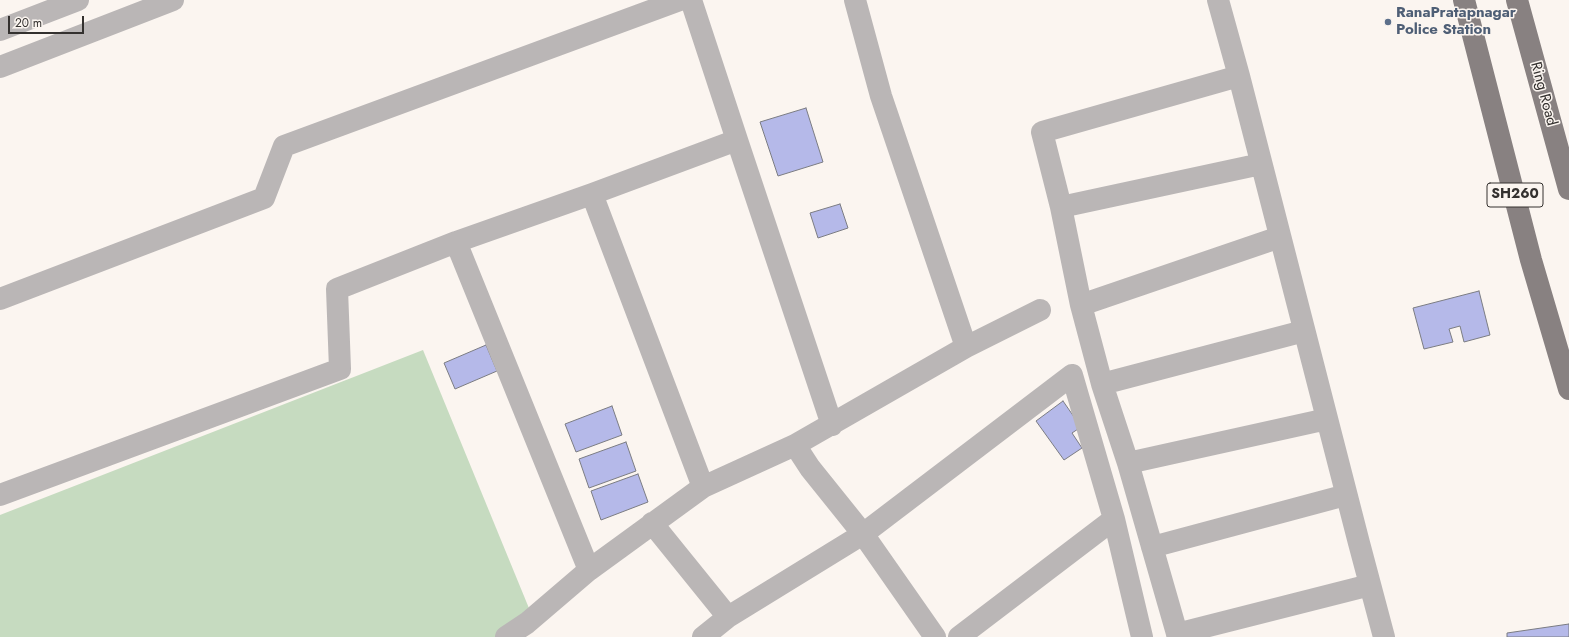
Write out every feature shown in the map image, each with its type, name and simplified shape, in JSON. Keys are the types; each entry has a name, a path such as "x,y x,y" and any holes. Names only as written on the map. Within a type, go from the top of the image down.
{"main road":[{"name":"SH260","path":"1464,0 1531,260 1569,389"},
{"name":"Ring Road","path":"1518,0 1569,189"}],"street":[{"path":"0,30 78,0"},
{"path":"0,67 173,0"},
{"path":"0,299 264,198 284,146 680,0"},
{"path":"691,0 832,425"},
{"path":"855,0 881,96 966,347"},
{"path":"1218,0 1384,637"},
{"path":"1239,76 1042,132 1061,207 1081,305 1102,384 1128,463 1178,636 1370,585"},
{"path":"0,495 340,369 337,289 456,242 592,194 737,140"},
{"path":"1061,207 1261,164"},
{"path":"592,194 703,487"},
{"path":"1081,305 1280,237"},
{"path":"456,242 589,570"},
{"path":"506,637 527,623 589,570 703,487 795,445 966,347 1040,310"},
{"path":"1102,384 1304,331"},
{"path":"703,637 728,618 863,534 1072,375 1114,519 1142,637"},
{"path":"1128,463 1327,419"},
{"path":"795,445 810,468 863,534 935,637"},
{"path":"1152,547 1346,495"},
{"path":"959,637 1114,519"},
{"path":"652,523 728,618"}],"green space":[{"path":"423,350 533,618 507,637 0,637 0,515"}],"building":[{"path":"806,108 823,162 778,176 760,122"},
{"path":"840,204 848,228 818,238 810,213"},
{"path":"1479,291 1490,335 1464,342 1460,326 1449,329 1453,342 1424,349 1413,308"},
{"path":"486,345 497,371 455,389 444,363"},
{"path":"1063,401 1081,427 1072,433 1082,448 1064,460 1036,421"},
{"path":"612,406 622,435 576,452 565,424"},
{"path":"626,442 636,471 589,488 579,459"},
{"path":"638,474 648,502 601,520 591,491"},
{"path":"1569,624 1569,637 1507,637 1507,633"}],"place":[{"name":"RanaPratapnagar Police Station","path":"1388,22"}]}
